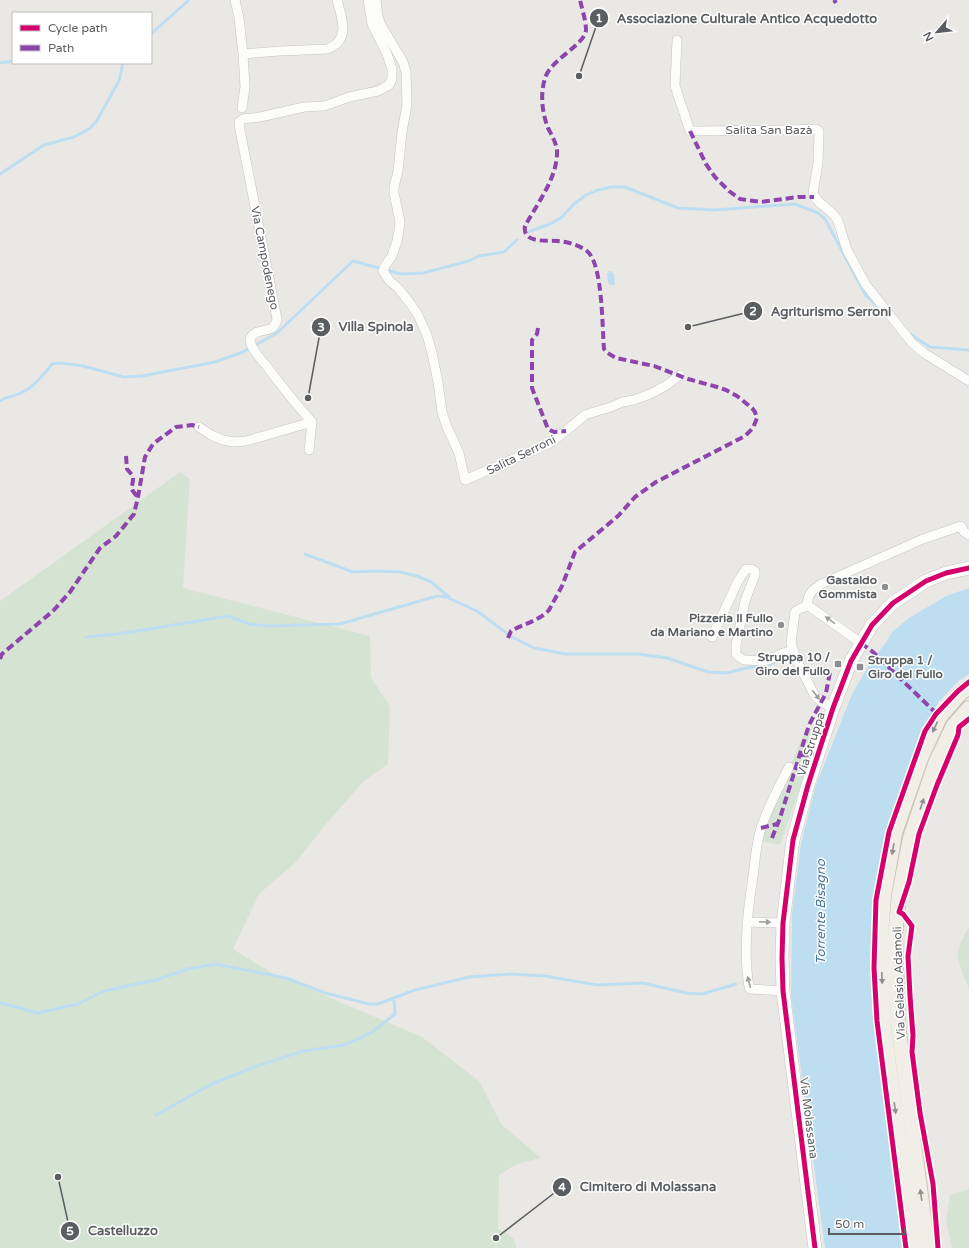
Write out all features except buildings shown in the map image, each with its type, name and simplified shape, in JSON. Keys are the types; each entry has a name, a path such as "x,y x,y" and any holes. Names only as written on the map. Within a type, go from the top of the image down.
{"main road":[{"name":"Via Struppa","path":"782,991 782,923 793,840 808,785 833,708 851,661 872,625 893,604 926,581 946,573 969,568"},
{"name":"Via Gelasio Adamoli","path":"914,1248 884,1028 881,934 884,896 895,833 921,758 940,717 960,694 969,687"},
{"name":"Via Gelasio Adamoli","path":"928,1248 898,1026 895,936 899,895 910,838 935,764 953,726 969,708"},
{"name":"Via Molassana","path":"782,991 815,1248"}],"street":[{"path":"235,0 240,18 243,54 245,87 242,108"},
{"path":"243,54 327,49 334,47 341,40 343,30 342,18 337,0"},
{"name":"Via Campodenego","path":"312,422 253,347 251,337 258,332 275,326 277,319 249,184 239,126 241,120 243,119 260,117 304,107 324,106 349,97 378,91 389,85 392,78 392,69 387,54 372,24 368,0"},
{"name":"Salita Serroni","path":"376,0 378,17 381,25 403,62 408,91 408,105 402,132 400,158 394,187 400,222 399,230 392,256 383,271 412,306 427,335 438,382 442,412 461,458 466,480 548,444 585,415 650,394 667,385 680,375"},
{"name":"Salita San Bazà","path":"677,40 675,86 690,131 780,131 816,129 819,131 818,163 813,193 814,197 836,216 847,250 854,265 866,285 918,349 969,381"},
{"path":"199,427 211,435 223,440 234,442 246,441 312,422 309,450"},
{"path":"965,525 964,532 969,535"},
{"name":"Via Struppa","path":"833,708 815,696 790,644 795,612 806,606 812,591 827,581 923,538 965,525"},
{"path":"712,637 738,581 746,569 750,569 755,571 755,575 745,601 736,645 737,656 744,660 766,661 782,653 793,650"},
{"path":"806,606 815,609 861,643"},
{"path":"782,991 750,989 747,968 747,922 755,857 761,828 789,767"},
{"path":"747,922 782,923"}],"green space":[{"path":"180,472 190,479 183,588 370,636 371,677 390,707 388,764 363,782 327,823 295,863 259,894 233,949 272,973 422,1037 479,1081 501,1124 541,1158 517,1164 499,1175 498,1229 513,1238 516,1248 0,1248 0,601"},
{"path":"818,721 804,776 780,845 759,841 803,736"},
{"path":"969,927 969,988 960,967 958,950"},
{"path":"969,1189 969,1248 952,1248 946,1221 950,1195"}],"water":[{"path":"609,271 614,274 614,285 610,285 608,282 607,274"},
{"name":"Torrente Bisagno","path":"969,588 969,674 957,682 938,703 923,732 890,821 879,871 874,904 873,966 875,1021 882,1087 897,1182 904,1248 825,1248 791,996 792,914 801,844 815,788 852,694 872,660 892,632 909,618 946,596"}],"waterway":[{"path":"152,33 189,0"},
{"path":"0,63 12,61"},
{"path":"0,174 44,145 74,137 89,129 96,122 119,81 123,64"},
{"path":"528,232 550,224 562,217 574,204 586,195 611,187 625,187 678,208 715,210 795,204 818,213 825,219 866,296 879,308"},
{"path":"0,401 28,389 37,382 52,364 61,363 83,366 124,377 142,376 215,362 243,352 277,333 353,261 401,274 423,273 469,261 479,256 504,252 517,240"},
{"path":"910,334 930,347 969,350"},
{"path":"305,554 353,572 400,572 417,576 431,582 449,597"},
{"path":"86,637 118,634 228,616 249,624 268,626 340,624 437,596 446,597 477,611 512,637 534,648 566,654 638,654 667,658 708,672 727,673 771,664 783,658"},
{"path":"1,1003 38,1013 78,1004 104,991 156,980 188,969 215,964 286,978 325,993 369,1004 378,1004 415,990 469,977 511,974 545,976 597,985 643,983 686,993 702,994 736,984"},
{"path":"156,1115 210,1085 251,1068 303,1051 344,1045 371,1033 395,1014 394,998"}],"marked path":[{"path":"508,638 511,631 536,620 549,610 562,586 575,552 618,516 635,497 656,482 745,436 753,428 757,418 752,408 737,396 726,390 688,379 654,366 616,358 606,352 604,349 599,282 592,258 587,251 577,245 562,241 536,240 527,236 525,232 525,226 546,190 554,171 556,161 556,145 544,116 542,97 543,84 548,71 584,36 586,26 580,0"},
{"path":"690,131 706,164 715,177 729,191 740,199 761,202 798,197 814,197"},
{"path":"538,328 537,334 532,340 532,388 548,429 554,432 566,431"},
{"path":"0,659 2,654 53,611 70,592 100,548 116,536 134,514 145,457 153,444 176,427 192,425 199,427"},
{"path":"126,456 127,469 133,476 132,489 138,497"},
{"path":"861,643 873,652 938,715"},
{"path":"772,838 780,818 809,725 826,693 830,672"},
{"path":"801,755 818,754"},
{"path":"761,828 777,824"}],"cycle path":[{"path":"815,1248 783,991 783,923 793,840 808,785 833,708 851,661 872,625 893,603 926,581 946,573 969,568"},
{"path":"906,1248 877,1021 874,968 876,900 889,832 925,731 936,714 969,682"},
{"path":"938,1248 933,1184 920,1113 912,1052 913,1035 908,956 912,926 903,914 899,912 909,882 919,834 937,785 958,735 959,727 969,719"}],"place":[{"name":"Associazione Culturale Antico Acquedotto","path":"579,76"},
{"name":"Agriturismo Serroni","path":"688,327"},
{"name":"Villa Spinola","path":"308,398"},
{"name":"Gastaldo Gommista","path":"885,587"},
{"name":"Pizzeria Il Fullo da Mariano e Martino","path":"781,625"},
{"name":"Struppa 10 / Giro del Fullo","path":"838,664"},
{"name":"Struppa 1 / Giro del Fullo","path":"860,667"},
{"name":"Castelluzzo","path":"58,1177"},
{"name":"Cimitero di Molassana","path":"496,1238"}]}
